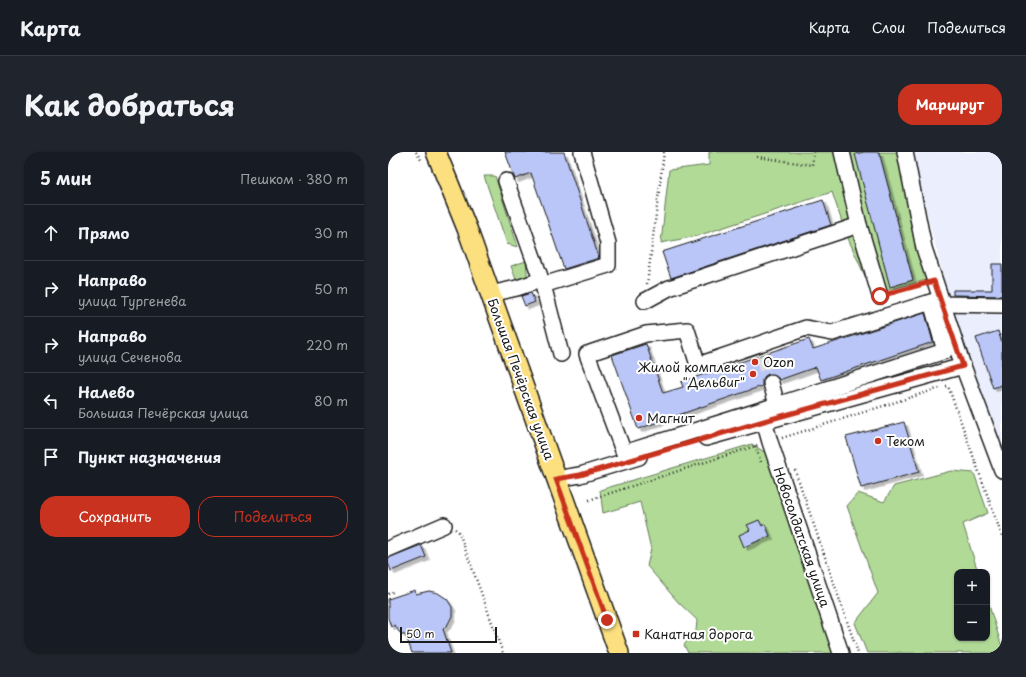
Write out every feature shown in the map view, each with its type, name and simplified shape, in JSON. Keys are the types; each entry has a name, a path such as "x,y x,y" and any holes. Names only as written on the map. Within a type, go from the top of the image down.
{"main road":[{"name":"Большая Печёрская улица","path":"436,152 468,231 619,653"}],"street":[{"path":"490,294 542,283 608,265 608,243 582,152"},
{"path":"842,152 859,225 880,296"},
{"path":"905,152 924,248 934,281 937,303 945,351 624,453 587,354 646,334 687,330 698,365 760,349 806,328 832,333 937,303 1002,305"},
{"path":"506,181 542,283 561,354"},
{"path":"645,301 670,288 859,225"},
{"path":"937,303 997,443 1002,470"},
{"path":"556,479 580,475 764,421 963,366"},
{"path":"771,383 777,405"},
{"name":"Новосолдатская улица","path":"764,421 841,653"},
{"path":"388,549 419,530 444,525"}],"path":[{"path":"645,301 648,263 664,152"},
{"path":"757,157 812,165 814,152"},
{"path":"880,296 934,281"},
{"path":"589,500 948,386 1002,536"},
{"path":"784,437 787,445"},
{"path":"794,467 858,653"},
{"path":"459,532 503,653"},
{"path":"388,594 395,591"}],"shaded area":[{"path":"911,152 1002,152 1002,446 952,310"}],"green space":[{"path":"709,152 897,152 927,280 873,294 846,234 832,192 697,236 661,243 669,170 709,165"},
{"path":"484,176 495,176 518,247 507,244"},
{"path":"526,261 528,283 518,285 511,266"},
{"path":"752,444 769,455 835,653 688,653 684,645 696,631 697,620 678,602 647,566 651,549 640,502 603,513 600,490"},
{"path":"951,471 974,473 988,513 963,524 977,569 954,569 954,641 990,641 990,609 1002,647 1002,653 867,653 855,623 878,593 847,506 858,493 884,502 894,486"}],"building":[{"path":"505,152 564,152 599,258 564,269 531,173 515,179"},
{"path":"864,152 879,152 913,280 890,287 855,154"},
{"path":"823,200 831,225 671,278 662,252"},
{"path":"992,264 1002,264 1002,296 953,295 953,290 992,290"},
{"path":"531,293 535,302 525,306 521,296"},
{"name":"Жилой комплекс \"Дельвиг\"","path":"925,313 933,342 821,380 816,367 779,380 774,374 768,374 762,380 762,386 638,429 612,355 646,344 663,393 683,387 681,382 809,339 813,349"},
{"path":"998,331 1002,343 1002,385 993,388 976,338"},
{"path":"904,422 919,472 861,488 846,437"},
{"path":"759,520 762,526 765,524 770,536 744,547 739,535 750,530 747,525"},
{"path":"421,545 426,557 391,571 388,558"},
{"path":"415,590 416,594 429,591 438,593 447,599 452,607 452,616 448,624 443,629 451,653 412,653 406,636 399,632 395,625 391,627 388,618 388,599"}],"tunnel":[{"path":"762,355 771,383"}],"place":[{"name":"Ozon","path":"755,362"},
{"name":"Жилой комплекс \"Дельвиг\"","path":"753,374"},
{"name":"Магнит","path":"639,418"},
{"name":"Теком","path":"878,441"},
{"name":"Канатная дорога","path":"636,634"}],"route":[{"path":"607,620 556,479 580,475 764,421 963,366 934,281 880,296"}]}
